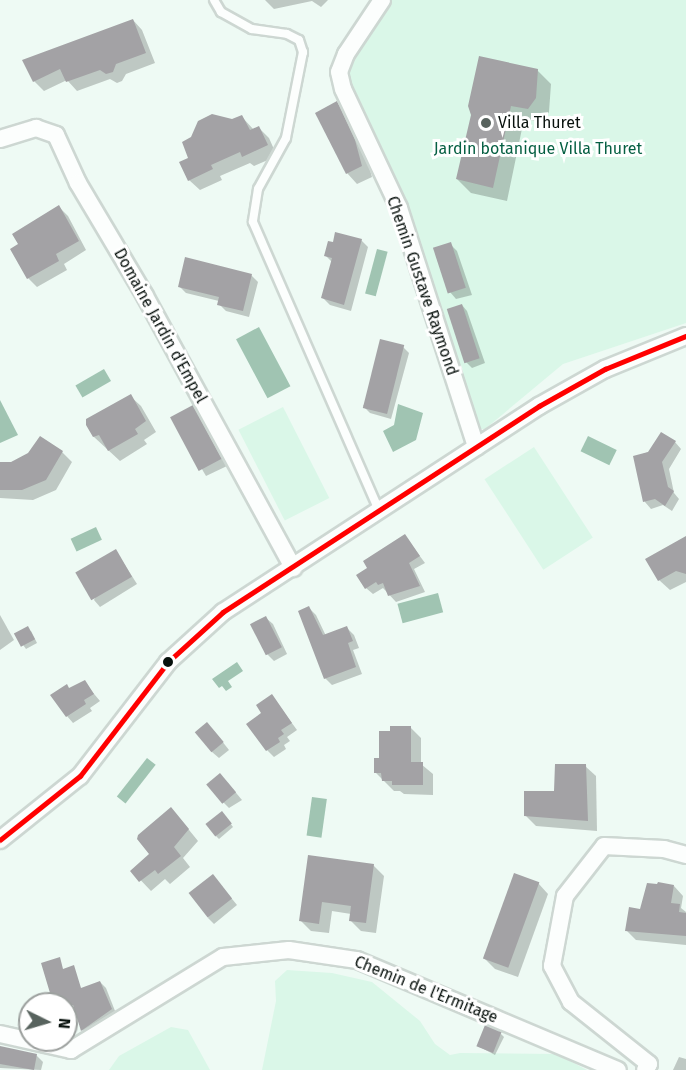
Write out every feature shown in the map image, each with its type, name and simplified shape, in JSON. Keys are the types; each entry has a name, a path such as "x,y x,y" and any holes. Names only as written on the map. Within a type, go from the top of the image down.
{"street":[{"name":"Chemin Gustave Raymond","path":"382,0 346,54 339,72 343,89 399,208 476,447"},
{"name":"Domaine Jardin d'Empel","path":"0,139 36,128 56,135 78,183 145,296 294,568"},
{"path":"0,840 80,776 168,662 223,612 294,568 539,406 605,369 686,336"},
{"path":"645,1070 649,1064 571,1002 552,966 565,896 604,846 664,849 686,855"},
{"name":"Chemin de l'Ermitage","path":"0,1034 71,1050 223,957 289,950 357,960 618,1070"}],"lane":[{"path":"214,0 221,12 252,29 287,34 299,40 303,52 286,138 258,189 253,222 379,511"}],"green space":[{"name":"Jardin botanique Villa Thuret","path":"391,0 686,0 686,323 563,364 485,429 479,429 347,76 352,53"},
{"path":"283,407 329,498 285,521 238,430"},
{"path":"534,447 593,538 543,570 485,479"},
{"path":"287,970 332,973 372,982 420,1021 435,1044 450,1055 460,1053 557,1054 587,1070 262,1070 276,1001 275,981"},
{"path":"171,1027 188,1030 210,1070 109,1070 119,1056"}],"shaded area":[{"path":"377,249 388,252 376,296 365,293"},
{"path":"259,327 290,386 267,398 236,339"},
{"path":"104,369 111,381 82,398 75,386"},
{"path":"0,400 18,435 0,443"},
{"path":"398,404 423,413 416,440 393,452 383,431 394,425"},
{"path":"588,436 617,450 609,465 581,451"},
{"path":"96,527 102,540 77,552 71,539"},
{"path":"438,593 443,612 403,623 397,604"},
{"path":"237,662 243,671 228,681 232,687 226,691 222,686 219,688 212,679"},
{"path":"147,758 156,765 126,803 117,797"},
{"path":"312,797 327,799 321,838 307,836"}],"building":[{"path":"133,19 146,53 116,64 113,72 106,74 100,70 66,82 60,69 33,82 22,60"},
{"name":"Villa Thuret","path":"479,56 538,69 536,98 528,109 511,106 493,188 456,179 471,115 468,106"},
{"path":"337,101 355,140 362,166 346,174 315,113"},
{"path":"212,114 232,119 242,115 250,130 259,126 268,145 242,157 240,152 211,165 213,169 188,181 179,162 188,158 182,142 191,137 198,121"},
{"path":"59,205 79,241 56,254 59,261 27,279 10,249 18,244 12,234"},
{"path":"335,232 362,239 344,305 321,298 332,258 324,256 328,241 333,242"},
{"path":"451,242 466,288 448,294 433,248"},
{"path":"185,257 252,274 243,311 217,305 219,297 178,287"},
{"path":"462,304 480,358 464,363 447,309"},
{"path":"380,339 404,345 387,414 363,408"},
{"path":"131,394 146,421 135,429 138,434 108,451 99,435 93,437 86,425 86,419"},
{"path":"193,405 222,459 199,471 170,417"},
{"path":"661,432 676,441 662,462 668,487 674,491 665,506 655,499 643,502 633,456 648,452"},
{"path":"40,436 63,451 46,480 22,490 0,490 0,462 11,462 28,453"},
{"path":"405,534 420,556 409,563 420,586 388,596 383,583 378,585 376,582 365,589 356,575 367,568 363,561"},
{"path":"686,536 686,574 676,571 658,581 645,559"},
{"path":"116,549 132,577 91,600 75,572"},
{"path":"309,606 323,635 347,626 353,641 348,643 356,667 324,679 298,611"},
{"path":"266,616 282,647 266,655 250,624"},
{"path":"28,626 35,639 21,647 14,634"},
{"path":"85,680 94,694 84,700 86,704 66,717 50,695 67,684 69,688"},
{"path":"272,694 292,723 281,730 284,734 278,738 280,742 266,751 246,724 261,713 256,705"},
{"path":"207,722 224,742 211,752 195,732"},
{"path":"390,726 411,726 411,762 423,762 423,785 392,785 392,781 382,781 381,773 374,773 374,758 379,758 379,731 390,731"},
{"path":"555,764 586,764 588,821 524,816 524,791 554,791"},
{"path":"220,773 236,792 222,804 206,785"},
{"path":"171,807 189,829 174,847 181,856 158,874 155,870 139,882 130,871 149,854 137,839 138,835"},
{"path":"222,811 232,824 215,837 205,824"},
{"path":"308,855 374,864 366,923 349,921 351,906 322,902 319,924 299,921"},
{"path":"514,873 539,882 508,968 483,959"},
{"path":"213,874 232,898 208,918 189,893"},
{"path":"658,882 674,885 671,903 680,904 679,912 686,913 686,936 625,931 629,907 640,909 647,883 657,884"},
{"path":"60,957 63,969 74,965 81,988 100,981 112,1009 81,1031 78,1021 78,992 50,992 41,963"},
{"path":"485,1025 502,1032 493,1053 476,1046"},
{"path":"0,1046 18,1050 18,1052 37,1054 34,1070 0,1064"}],"transit line":[{"path":"0,840 80,776 168,662 223,612 539,406 605,369 686,336"}],"place":[{"name":"Villa Thuret","path":"486,123"}]}
